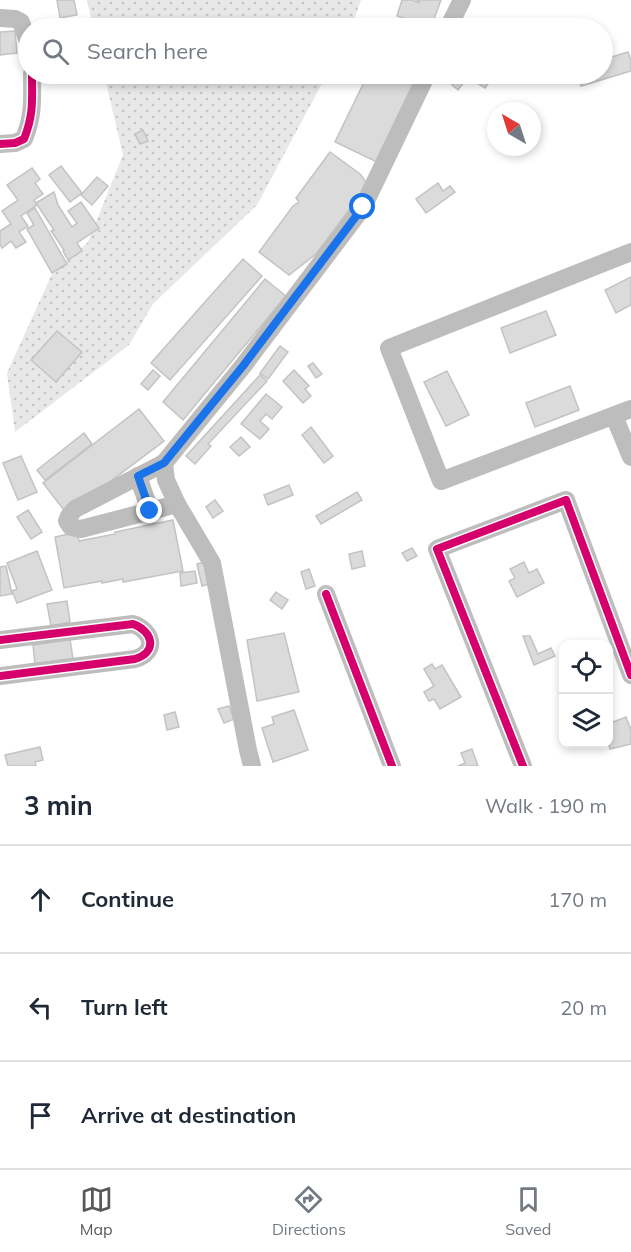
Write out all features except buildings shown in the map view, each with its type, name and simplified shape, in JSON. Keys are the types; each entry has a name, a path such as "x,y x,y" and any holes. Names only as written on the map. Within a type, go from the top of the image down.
{"street":[{"path":"453,18 462,0"},
{"path":"0,18 18,20"},
{"path":"0,144 15,143 24,139 31,120 32,84"},
{"path":"177,504 81,529 71,527 67,521 75,509 164,463 243,366 363,207 422,84"},
{"path":"631,252 389,348 441,482 631,409"},
{"path":"614,416 631,457"},
{"path":"164,463 166,480 177,504 212,563 252,766"},
{"path":"138,476 150,511"},
{"path":"523,766 437,549 566,500 631,675"},
{"path":"326,594 392,766"},
{"path":"0,640 133,624 145,630 150,647 143,656 135,659 0,676"}],"shaded area":[{"path":"87,0 361,0 355,18 91,18"},
{"path":"106,84 322,84 257,205 153,304 129,345 15,432 7,373 51,276 88,242 123,155"}],"cycle path":[{"path":"0,144 15,143 24,139 31,114 32,84"},
{"path":"523,766 437,549 566,500 631,675"},
{"path":"326,594 392,766"},
{"path":"0,640 133,624 145,631 150,642 147,652 135,659 0,676"}],"route":[{"path":"150,511 138,476 164,463 243,366 363,207"}]}
